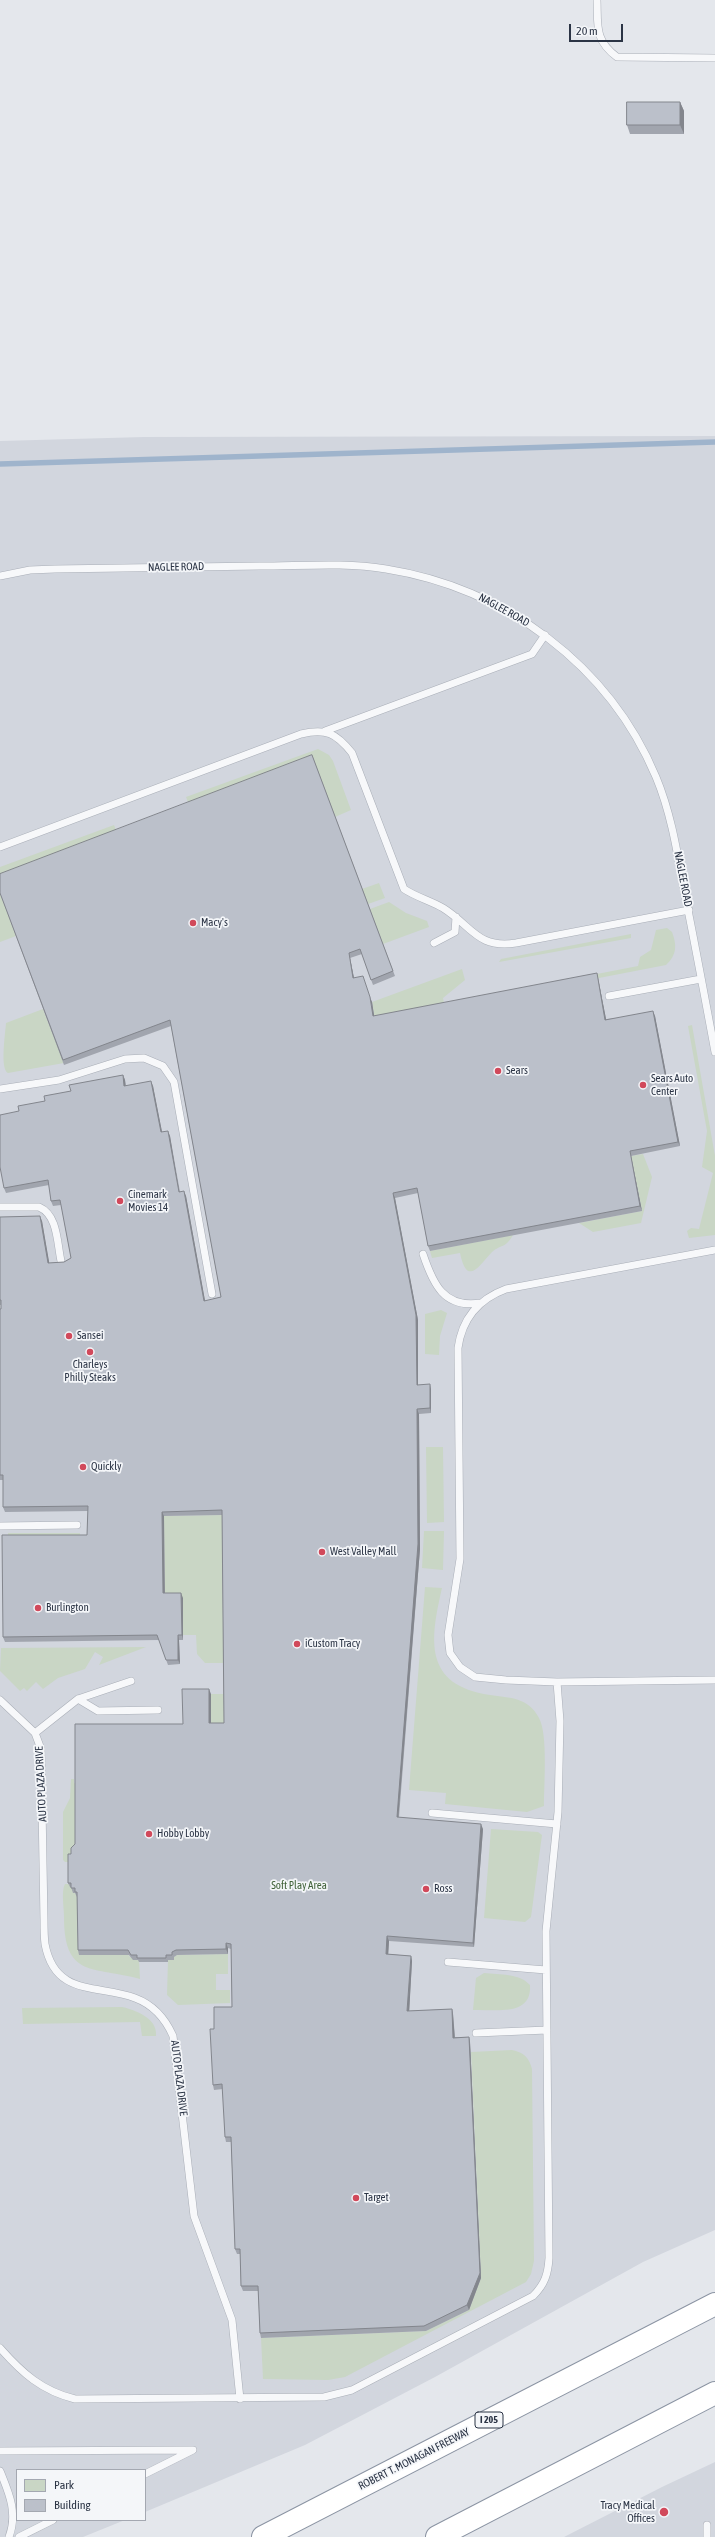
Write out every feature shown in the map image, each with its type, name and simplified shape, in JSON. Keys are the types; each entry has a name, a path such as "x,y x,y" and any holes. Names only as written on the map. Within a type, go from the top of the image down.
{"highway":[{"name":"ROBERT T. MONAGAN FREEWAY","path":"263,2537 715,2304"},
{"path":"437,2537 715,2393"}],"lane":[{"path":"597,0 599,38 608,50 617,57 715,58"},
{"name":"NAGLEE ROAD","path":"0,576 30,570 55,569 324,566 384,568 414,574 460,588 507,610 545,635 565,651 595,682 616,707 644,752 668,811 715,1052"},
{"path":"0,847 301,734 325,731 532,654 545,635"},
{"path":"325,731 341,739 352,753 401,883 411,893 443,908 456,917 478,938 487,943 507,944 688,910"},
{"path":"434,943 455,932 456,917"},
{"path":"609,996 701,979"},
{"path":"0,1089 59,1080 125,1059 144,1058 163,1066 174,1082 212,1294"},
{"path":"0,1207 39,1207 45,1209 53,1221 61,1261"},
{"path":"715,1250 506,1290 492,1295 481,1303 464,1324 458,1348 460,1559 448,1644 450,1653 460,1667 476,1677 557,1682 715,1680"},
{"path":"423,1254 430,1278 440,1292 455,1301 468,1305 481,1303"},
{"path":"0,1526 77,1525"},
{"path":"35,1733 78,1699 131,1681"},
{"path":"0,2348 20,2371 35,2383 56,2394 75,2399 312,2398 347,2391 533,2296 540,2289 546,2280 549,2258 546,1970 547,1912 557,1824 560,1721 557,1682"},
{"path":"78,1699 98,1711 158,1710"},
{"name":"AUTO PLAZA DRIVE","path":"0,1700 35,1733 39,1741 42,1756 45,1944 58,1971 69,1981 96,1991 136,1998 163,2017 173,2036 194,2216 232,2320 240,2399"},
{"path":"432,1813 557,1824"},
{"path":"448,1962 546,1970"},
{"path":"476,2033 547,2030"},
{"path":"0,2451 193,2450 146,2474"},
{"path":"0,2471 14,2510 13,2528 9,2537"},
{"path":"18,2537 50,2521"},
{"path":"707,2525 707,2537"}],"shaded area":[{"name":"West Valley Mall","path":"715,436 715,2230 643,2262 435,2377 305,2445 146,2512 146,2469 16,2469 16,2521 123,2521 83,2537 0,2537 0,441 144,437"},
{"name":"Tracy Medical Offices","path":"715,2462 715,2537 564,2537 662,2487"}],"green space":[{"path":"318,749 329,755 333,761 351,810 335,817 313,760 190,807 186,797"},
{"path":"114,825 118,835 0,879 0,867"},
{"path":"379,883 385,898 368,904 362,889"},
{"path":"0,893 16,936 0,942"},
{"path":"389,902 406,913 427,921 429,927 383,944 370,909"},
{"path":"667,928 672,932 675,941 675,950 670,961 666,965 568,984 571,979 638,966 640,957 651,950 656,930"},
{"path":"631,934 631,938 499,962 501,959"},
{"path":"462,969 465,980 443,998 445,1008 375,1021 372,1002"},
{"path":"43,1009 64,1063 8,1073 4,1065 6,1023"},
{"path":"692,1025 715,1156 715,1235 689,1238 687,1231 691,1228 699,1229 713,1173 702,1167 707,1131 688,1026"},
{"path":"643,1154 652,1177 641,1223 593,1232 579,1223 642,1211 631,1156"},
{"path":"513,1235 508,1242 492,1252 478,1267 470,1271 466,1269 460,1253 432,1258 430,1251"},
{"path":"441,1310 447,1313 440,1336 439,1355 425,1354 425,1314"},
{"path":"426,1447 443,1447 444,1522 427,1523"},
{"path":"224,1515 225,1663 205,1663 197,1654 196,1635 183,1635 183,1598 165,1598 164,1516"},
{"path":"424,1531 444,1531 443,1570 422,1568"},
{"path":"8,1533 80,1533 80,1539 8,1540"},
{"path":"425,1587 442,1588 435,1625 434,1642 436,1657 442,1670 453,1681 468,1690 524,1702 535,1711 539,1718 542,1726 545,1747 544,1806 527,1812 445,1804 446,1793 409,1790"},
{"path":"146,1647 99,1665 103,1657 95,1652 85,1669 58,1678 43,1689 36,1682 27,1691 24,1688 20,1691 0,1671 1,1648"},
{"path":"211,1694 225,1694 226,1728 211,1728"},
{"path":"71,1779 74,1779 74,1783 77,1784 77,1849 70,1862 65,1862 63,1860 63,1812 70,1798"},
{"path":"491,1829 538,1832 542,1835 531,1917 525,1922 484,1918"},
{"path":"65,1884 70,1884 130,1957 139,1960 140,1979 96,1970 85,1966 76,1960 69,1951 65,1937 63,1895"},
{"path":"228,1954 228,1974 216,1974 216,1990 230,1990 230,2003 178,2005 167,1995 168,1960 177,1955"},
{"path":"484,1973 515,1976 526,1981 530,1985 529,1995 525,2002 519,2007 511,2009 473,2010 476,1978"},
{"path":"122,2007 133,2010 150,2020 156,2030 156,2036 142,2036 140,2022 23,2024 22,2008"},
{"path":"512,2050 525,2056 532,2069 534,2261 531,2274 526,2282 345,2377 328,2380 263,2379 261,2338 426,2331 469,2310 481,2278 471,2052"}],"building":[{"path":"627,102 680,102 680,125 627,125"},
{"name":"West Valley Mall","path":"312,755 393,971 371,980 360,949 349,953 353,978 363,976 370,997 373,1016 597,973 605,1020 653,1011 678,1142 630,1151 640,1206 428,1246 417,1188 393,1193 416,1315 417,1385 430,1384 430,1408 417,1409 418,1544 397,1817 481,1824 473,1943 387,1936 386,1954 411,1956 407,2011 452,2009 453,2038 469,2037 480,2273 467,2305 424,2326 260,2333 258,2286 241,2286 240,2249 235,2249 231,2137 225,2137 222,2084 213,2085 210,2029 214,2029 214,2007 232,2007 231,1944 226,1943 226,1949 176,1950 172,1952 172,1955 166,1955 166,1958 137,1958 137,1955 131,1955 128,1950 78,1950 77,1892 75,1892 75,1888 71,1888 71,1883 68,1883 68,1854 71,1854 71,1848 75,1844 75,1724 183,1724 182,1689 209,1689 209,1723 224,1723 222,1510 162,1512 163,1593 181,1593 182,1635 178,1635 178,1660 166,1660 157,1635 3,1637 2,1535 87,1535 88,1506 3,1507 3,1475 0,1475 0,1217 40,1216 48,1263 64,1262 71,1258 60,1200 51,1201 48,1180 4,1188 0,1167 0,1115 19,1111 18,1106 45,1101 44,1096 71,1091 69,1085 123,1075 124,1086 151,1081 161,1132 168,1131 179,1192 184,1191 204,1301 221,1297 170,1020 63,1060 0,893 0,874"}],"waterway":[{"path":"0,464 715,442"}],"place":[{"name":"Macy's","path":"193,923"},
{"name":"Sears","path":"498,1071"},
{"name":"Sears Auto Center","path":"643,1085"},
{"name":"Cinemark Movies 14","path":"120,1201"},
{"name":"Sansei","path":"69,1336"},
{"name":"Charleys Philly Steaks","path":"90,1352"},
{"name":"Quickly","path":"83,1467"},
{"name":"West Valley Mall","path":"322,1552"},
{"name":"Burlington","path":"38,1608"},
{"name":"iCustom Tracy","path":"297,1644"},
{"name":"Hobby Lobby","path":"149,1834"},
{"name":"Ross","path":"426,1889"},
{"name":"Target","path":"356,2198"},
{"name":"Tracy Medical Offices","path":"664,2512"}],"park label":[{"name":"Soft Play Area","path":"299,1886"}]}
